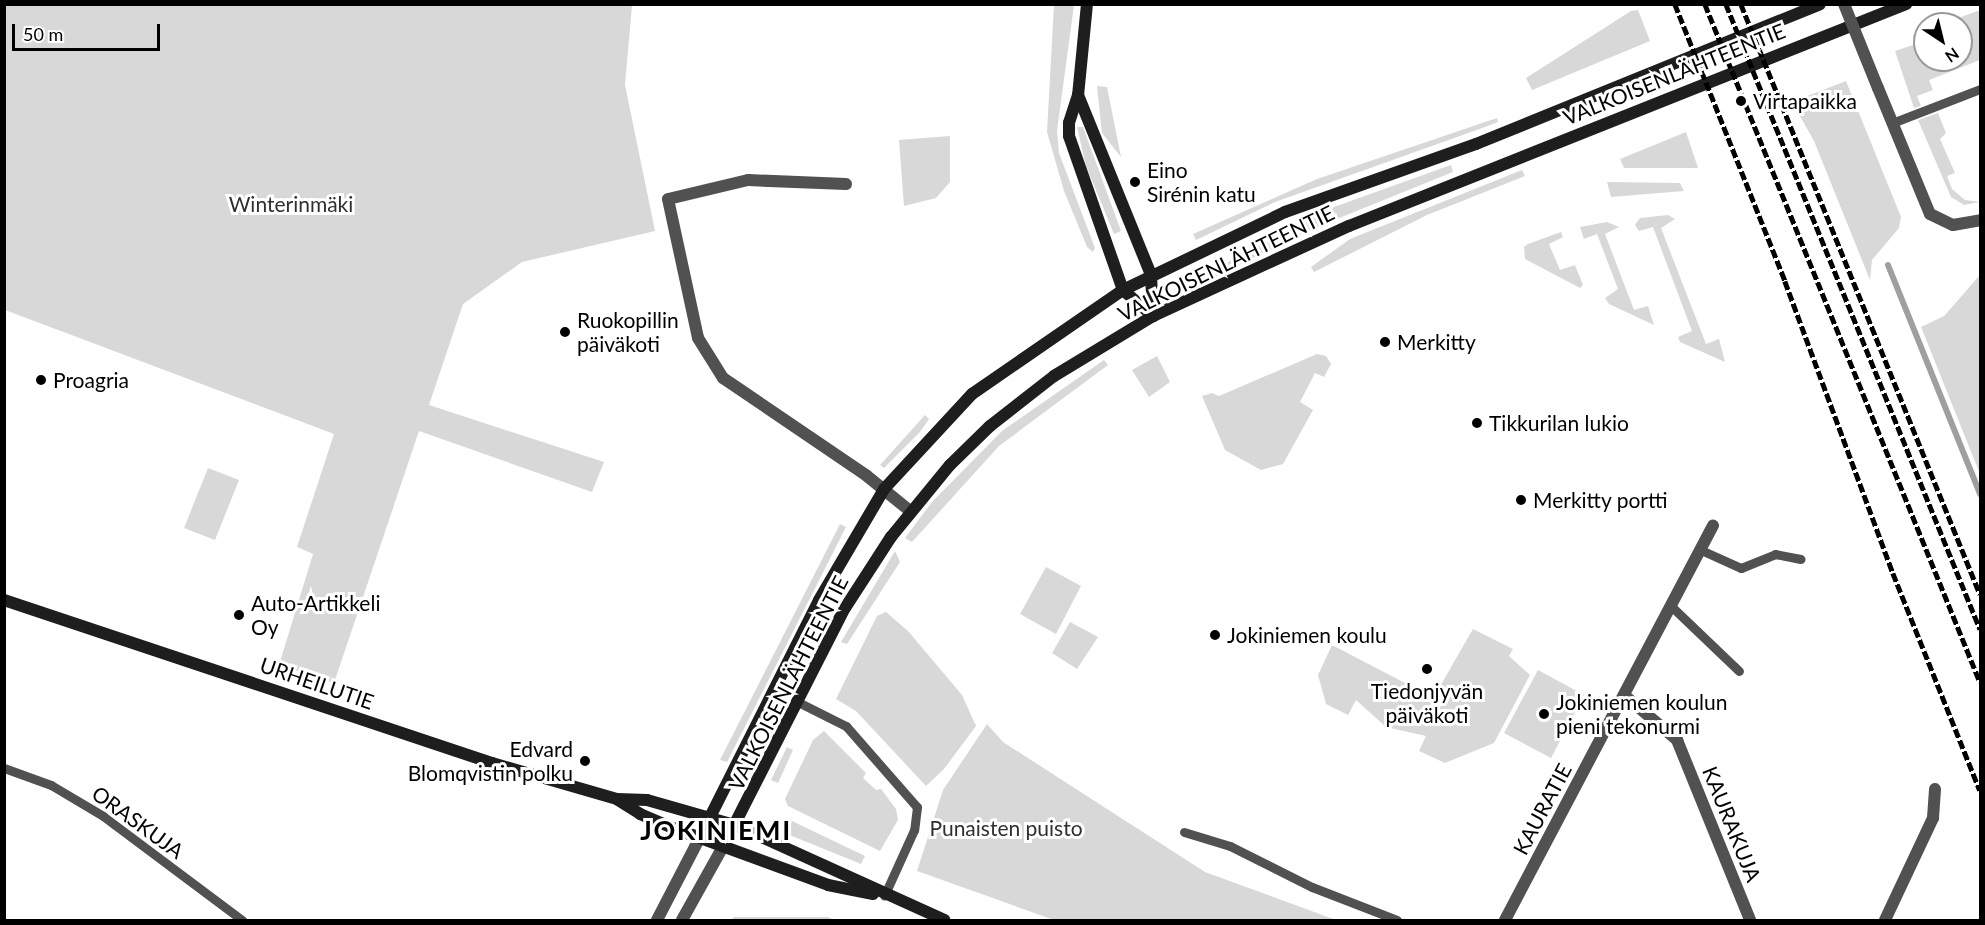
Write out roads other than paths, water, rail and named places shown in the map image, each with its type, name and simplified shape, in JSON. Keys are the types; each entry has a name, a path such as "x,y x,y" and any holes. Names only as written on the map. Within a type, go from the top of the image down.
{"main road":[{"path":"1087,4 1078,95 1069,123 1070,136 1123,290 1153,316"},
{"name":"VALKOISENLÄHTEENTIE","path":"700,837 819,600 884,489 972,394 1123,290 1285,212 1476,144 1820,4"},
{"name":"VALKOISENLÄHTEENTIE","path":"724,845 845,608 910,511 950,465 990,426 1054,376 1153,316 1349,226 1906,4"},
{"path":"1078,95 1151,275 1153,316"},
{"name":"URHEILUTIE","path":"4,600 492,763 617,799 647,800 709,816 837,869 884,896 944,921"},
{"name":"URHEILUTIE","path":"617,799 640,814 828,885 884,896"}],"street":[{"path":"1844,4 1922,200 1934,218 1953,225 1980,220"},
{"path":"846,184 748,180 669,199 698,338 710,361 723,378 884,489 910,511"},
{"name":"KAURATIE","path":"1505,921 1713,525"},
{"name":"KAURAKUJA","path":"1624,694 1677,740 1750,921"},
{"path":"1886,921 1933,818 1935,789"},
{"name":"VALKOISENLÄHTEENTIE","path":"657,921 700,837"},
{"name":"VALKOISENLÄHTEENTIE","path":"682,921 724,845"}],"lane":[{"path":"1892,123 1980,89"},
{"path":"1701,550 1741,568 1775,554 1801,559"},
{"path":"1671,606 1739,671"},
{"path":"798,702 846,726 917,807 914,831 884,896"},
{"name":"ORASKUJA","path":"4,768 51,785 103,816 242,921"},
{"path":"1184,832 1230,846 1312,887 1397,921"}],"waterway":[{"path":"1888,265 1980,494"}],"railway":[{"path":"1675,4 1785,281 1893,573 1980,790"},
{"path":"1705,4 1980,682"},
{"path":"1726,4 1980,629"},
{"path":"1741,4 1980,594"}],"place":[{"name":"Virtapaikka","path":"1741,101"},
{"name":"Eino Sirénin katu","path":"1135,182"},
{"name":"Ruokopillin päiväkoti","path":"565,332"},
{"name":"Merkitty","path":"1385,342"},
{"name":"Proagria","path":"41,380"},
{"name":"Tikkurilan lukio","path":"1477,423"},
{"name":"Merkitty portti","path":"1521,500"},
{"name":"Auto-Artikkeli Oy","path":"239,615"},
{"name":"Jokiniemen koulu","path":"1215,635"},
{"name":"Tiedonjyvän päiväkoti","path":"1427,669"},
{"name":"Jokiniemen koulun pieni tekonurmi","path":"1544,714"},
{"name":"Edvard Blomqvistin polku","path":"585,761"}],"district":[{"name":"JOKINIEMI","path":"716,830"}],"park label":[{"name":"Winterinmäki","path":"291,204"},
{"name":"Punaisten puisto","path":"1006,828"}]}
